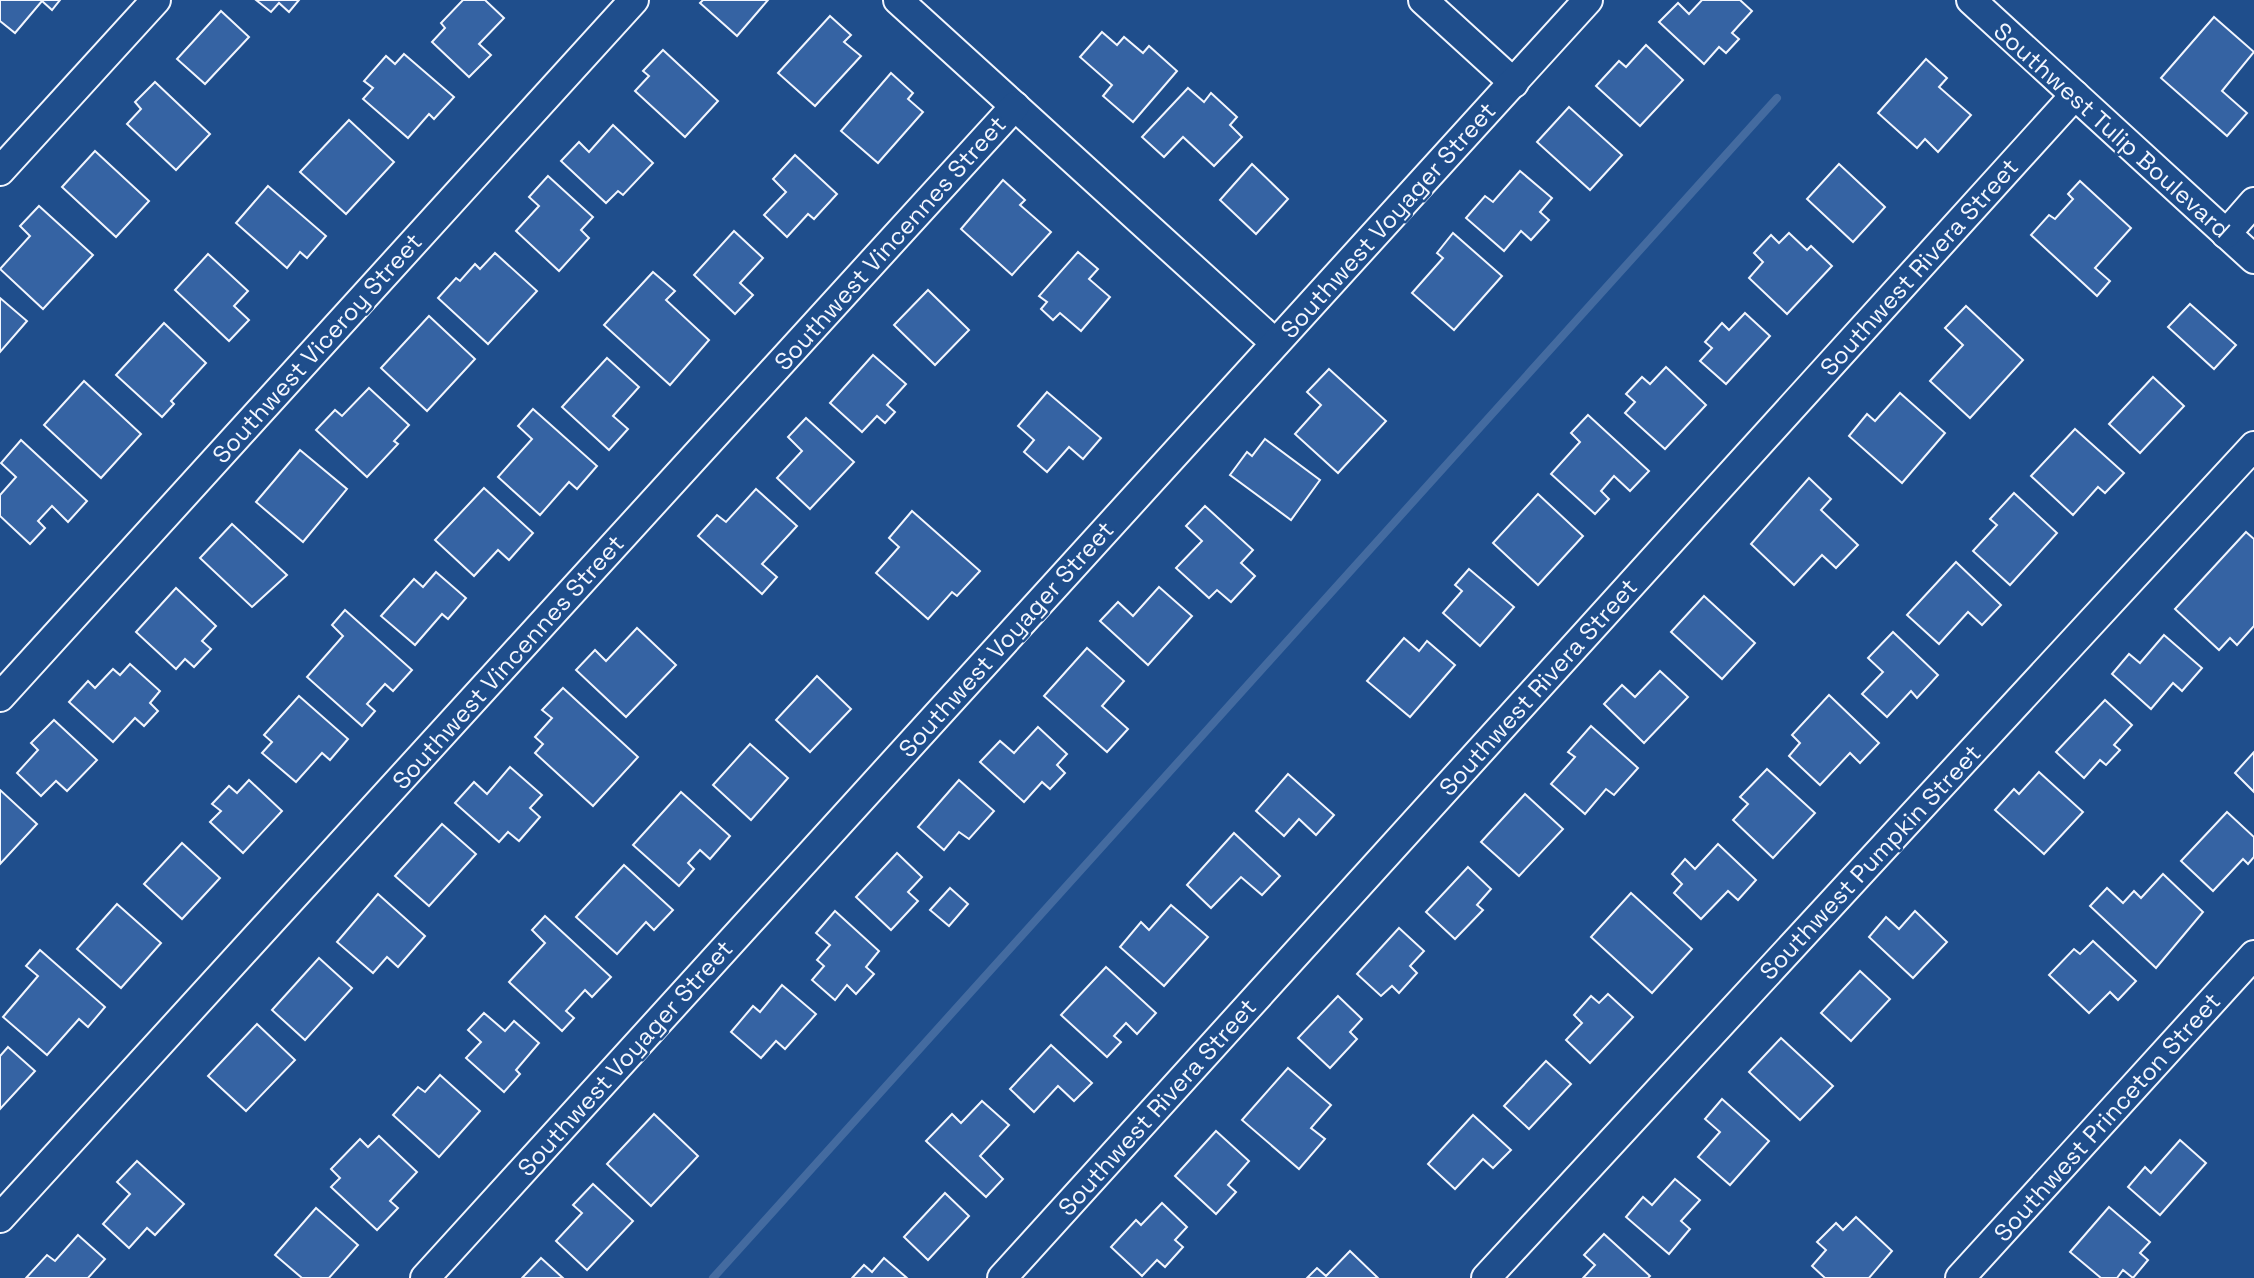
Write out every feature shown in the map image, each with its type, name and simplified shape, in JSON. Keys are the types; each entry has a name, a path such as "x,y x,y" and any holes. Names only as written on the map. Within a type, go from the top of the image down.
{"street":[{"path":"0,171 156,0"},
{"name":"Southwest Viceroy Street","path":"0,697 634,0"},
{"path":"898,0 1275,343"},
{"path":"1423,0 1514,83"},
{"name":"Southwest Voyager Street","path":"425,1278 1588,0"},
{"name":"Southwest Tulip Boulevard","path":"1971,0 2254,259"},
{"name":"Southwest Rivera Street","path":"1002,1278 2075,95"},
{"name":"Southwest Vincennes Street","path":"0,1218 1015,106"},
{"path":"2226,234 2254,202"},
{"name":"Southwest Pumpkin Street","path":"1486,1278 2254,446"},
{"name":"Southwest Princeton Street","path":"1960,1278 2254,955"}],"building":[{"path":"0,0 60,0 52,10 42,1 15,33 0,21"},
{"path":"256,0 299,0 289,12 279,3 271,12"},
{"path":"463,0 485,0 504,18 479,44 491,55 469,77 432,42 445,28 441,23"},
{"path":"703,0 768,0 737,36 700,3"},
{"path":"1702,0 1740,0 1752,11 1732,33 1739,39 1726,53 1719,47 1704,64 1659,22 1678,3 1689,14"},
{"path":"221,11 249,37 205,84 177,59"},
{"path":"830,16 851,35 844,42 861,56 815,106 778,73"},
{"path":"2214,17 2254,52 2222,91 2247,113 2227,136 2161,78"},
{"path":"1102,32 1117,45 1124,37 1143,53 1149,46 1177,71 1133,122 1103,96 1112,85 1080,57"},
{"path":"1646,45 1683,80 1640,126 1596,86 1619,61 1626,67"},
{"path":"663,50 718,101 685,137 635,91 649,76 643,71"},
{"path":"404,54 454,97 434,119 429,114 408,138 363,99 373,88 364,81 386,56 395,64"},
{"path":"1926,59 1947,78 1939,87 1971,115 1938,152 1925,139 1917,148 1878,113"},
{"path":"891,73 913,93 908,99 923,112 878,163 841,131"},
{"path":"155,82 210,134 176,170 127,124 141,109 135,102"},
{"path":"1188,88 1204,102 1211,93 1237,117 1230,125 1242,137 1214,166 1183,137 1164,157 1142,137"},
{"path":"1569,107 1622,155 1590,190 1537,142"},
{"path":"349,120 394,162 346,214 300,172"},
{"path":"613,125 653,163 623,195 618,191 606,203 561,161 579,142 589,152"},
{"path":"95,151 149,201 116,237 62,187"},
{"path":"795,155 837,194 814,219 808,214 787,237 764,215 786,192 773,179"},
{"path":"1252,164 1288,199 1256,234 1220,200"},
{"path":"1839,164 1885,207 1853,242 1807,199"},
{"path":"1520,171 1552,198 1540,212 1549,220 1531,240 1521,231 1504,251 1466,218 1485,196 1493,202"},
{"path":"548,176 593,217 581,230 589,238 559,271 516,231 539,206 529,197"},
{"path":"1003,180 1025,200 1020,205 1051,232 1012,275 961,229"},
{"path":"2080,181 2131,228 2095,268 2110,281 2097,296 2031,235 2049,215 2055,219 2073,199 2068,194"},
{"path":"268,186 326,236 307,258 300,252 287,268 236,223"},
{"path":"39,206 93,255 43,309 0,269 30,236 20,226"},
{"path":"734,231 763,258 740,283 753,295 735,314 694,275"},
{"path":"1453,233 1502,276 1454,330 1412,293 1443,258 1437,253"},
{"path":"1789,233 1807,250 1811,246 1832,266 1787,314 1749,278 1763,262 1754,253 1771,235 1779,243"},
{"path":"1078,252 1098,269 1089,279 1110,297 1081,331 1060,313 1053,320 1041,309 1047,302 1039,296"},
{"path":"495,253 537,291 488,344 438,298 456,278 460,281 475,264 480,269"},
{"path":"208,254 248,291 234,306 249,320 229,341 175,290"},
{"path":"653,272 675,291 666,300 709,340 670,385 604,325"},
{"path":"928,290 969,330 935,365 894,325"},
{"path":"0,298 27,321 0,352"},
{"path":"2190,304 2236,345 2214,369 2168,327"},
{"path":"1966,306 2023,360 1970,418 1930,381 1963,345 1945,328"},
{"path":"1745,313 1770,336 1726,384 1700,361 1712,348 1705,342 1722,323 1729,330"},
{"path":"429,316 475,359 427,411 381,368"},
{"path":"164,323 206,363 171,401 174,404 162,417 116,375"},
{"path":"873,355 906,384 887,405 895,412 885,423 877,416 862,432 830,403"},
{"path":"607,358 639,387 613,416 628,429 609,450 562,407"},
{"path":"1666,367 1706,405 1665,449 1625,413 1635,402 1626,394 1642,377 1650,384"},
{"path":"1329,369 1386,421 1338,473 1295,434 1321,405 1307,392"},
{"path":"2153,377 2184,406 2140,453 2109,424"},
{"path":"84,381 141,434 101,478 44,425"},
{"path":"369,388 409,425 394,441 398,444 367,477 316,430 335,410 342,416"},
{"path":"1047,392 1101,438 1083,459 1069,447 1047,472 1024,452 1034,440 1018,426"},
{"path":"1900,393 1945,433 1902,483 1849,436 1867,414 1875,421"},
{"path":"533,409 597,466 577,489 569,482 540,515 498,477 532,439 518,426"},
{"path":"1588,415 1649,471 1630,491 1614,476 1601,491 1609,499 1595,514 1551,474 1580,442 1571,433"},
{"path":"806,418 854,462 810,509 777,478 802,451 788,437"},
{"path":"2075,429 2124,473 2105,493 2098,487 2073,515 2031,476"},
{"path":"1265,439 1320,480 1291,520 1230,475 1247,452 1252,456"},
{"path":"21,440 87,501 68,522 52,506 38,521 45,528 30,544 0,516 0,495 16,477 1,463"},
{"path":"300,450 347,489 303,542 256,502"},
{"path":"1809,478 1831,499 1821,510 1858,545 1836,568 1822,555 1794,585 1751,544"},
{"path":"484,488 533,533 509,560 498,550 474,576 435,540"},
{"path":"756,489 797,526 762,564 777,577 762,594 698,536 717,515 726,522"},
{"path":"2014,493 2057,533 2010,585 1973,551 1997,525 1990,519"},
{"path":"1538,494 1583,536 1538,585 1493,543"},
{"path":"1205,506 1253,550 1241,563 1255,576 1231,602 1217,590 1209,598 1176,568 1202,541 1186,526"},
{"path":"912,511 980,571 957,596 952,592 928,619 876,573 899,547 889,538"},
{"path":"232,524 287,575 252,607 200,558"},
{"path":"2246,532 2254,539 2254,626 2237,645 2230,638 2219,650 2175,609"},
{"path":"1956,562 2001,605 1982,625 1968,612 1939,644 1907,615"},
{"path":"1469,569 1514,607 1480,646 1443,613 1462,591 1455,585"},
{"path":"436,572 466,598 448,619 442,614 415,645 381,616 414,579 423,587"},
{"path":"1159,587 1192,616 1148,665 1100,621 1118,602 1133,616"},
{"path":"176,588 216,626 202,641 211,649 194,667 185,659 176,669 136,632"},
{"path":"1704,596 1755,643 1722,679 1671,632"},
{"path":"345,610 412,670 393,691 385,684 367,704 375,711 362,726 307,677 343,636 332,625"},
{"path":"637,628 676,665 626,717 576,670 595,650 606,661"},
{"path":"1893,632 1938,675 1917,698 1911,691 1887,717 1862,694 1883,672 1868,658"},
{"path":"2164,635 2202,668 2182,691 2173,683 2151,709 2112,674 2129,654 2140,663"},
{"path":"1404,638 1419,651 1427,641 1455,665 1410,717 1367,681"},
{"path":"1087,648 1124,681 1102,706 1128,729 1107,752 1044,696"},
{"path":"130,664 160,691 150,703 158,711 144,726 135,718 113,742 69,702 88,681 95,688 113,669 120,675"},
{"path":"1660,671 1688,697 1644,743 1604,704 1622,685 1635,697"},
{"path":"817,676 851,709 810,752 776,720"},
{"path":"563,688 638,757 593,806 535,753 543,744 535,737 552,718 542,710"},
{"path":"1829,695 1879,743 1860,763 1850,753 1820,785 1789,756 1800,743 1792,735"},
{"path":"299,696 348,739 330,760 322,753 296,782 262,753 272,742 264,735"},
{"path":"2105,700 2132,725 2114,745 2120,750 2106,765 2100,760 2084,778 2056,752"},
{"path":"54,720 97,760 67,791 56,781 41,796 17,773 38,750 31,743"},
{"path":"1591,726 1638,768 1614,795 1606,789 1585,814 1551,784 1575,757 1568,752"},
{"path":"1038,727 1067,754 1057,765 1065,773 1050,789 1042,782 1024,802 980,762 1000,741 1014,753"},
{"path":"750,744 788,778 751,820 713,785"},
{"path":"2254,752 2254,792 2235,773"},
{"path":"510,767 542,795 530,808 540,817 519,841 508,832 499,842 455,803 474,782 487,794"},
{"path":"1767,769 1815,813 1773,858 1733,820 1748,804 1740,797"},
{"path":"2039,772 2083,812 2044,854 1995,810 2014,789 2019,794"},
{"path":"1288,774 1334,815 1316,835 1299,819 1284,836 1256,811"},
{"path":"249,780 282,811 243,853 210,822 221,811 212,804 229,786 237,793"},
{"path":"959,780 994,811 969,839 959,832 944,850 918,827"},
{"path":"0,790 37,824 0,864"},
{"path":"681,792 730,836 710,859 700,850 688,863 694,869 679,886 633,845"},
{"path":"1525,794 1563,829 1519,876 1481,842"},
{"path":"2227,812 2254,837 2254,857 2248,864 2243,859 2213,891 2181,861"},
{"path":"442,824 476,854 429,906 395,876"},
{"path":"1234,833 1280,876 1262,895 1241,877 1211,908 1187,885"},
{"path":"182,843 220,878 182,919 144,884"},
{"path":"1718,844 1756,880 1738,900 1728,891 1701,919 1674,893 1682,884 1672,874 1685,859 1695,869"},
{"path":"897,853 922,877 908,892 918,901 891,930 856,897"},
{"path":"624,865 673,910 654,930 646,922 617,954 576,917"},
{"path":"1468,867 1491,889 1477,905 1483,910 1455,939 1426,912"},
{"path":"2163,874 2203,912 2156,968 2090,906 2107,888 2123,903 2134,891 2141,898"},
{"path":"950,888 968,904 949,926 930,910"},
{"path":"1631,893 1692,949 1652,993 1591,937"},
{"path":"378,894 425,936 398,967 387,957 373,973 337,942"},
{"path":"117,904 161,943 121,988 77,949"},
{"path":"1171,905 1208,937 1164,986 1120,947 1141,922 1149,930"},
{"path":"835,911 879,951 866,967 874,974 856,994 847,985 835,1000 812,980 824,966 817,960 830,945 816,933"},
{"path":"1915,911 1947,942 1913,978 1869,937 1886,917 1899,929"},
{"path":"545,916 611,977 592,997 585,990 566,1011 574,1018 562,1031 509,982 545,943 532,930"},
{"path":"1399,928 1424,951 1410,966 1417,973 1399,993 1392,986 1381,996 1357,974"},
{"path":"2093,941 2136,981 2118,1000 2110,992 2089,1013 2049,975 2074,949 2080,954"},
{"path":"40,950 105,1007 88,1027 79,1019 47,1055 3,1017 38,976 26,966"},
{"path":"319,958 352,988 305,1040 272,1010"},
{"path":"1106,967 1156,1013 1137,1034 1126,1023 1114,1036 1121,1042 1107,1057 1061,1015"},
{"path":"1860,971 1890,999 1851,1041 1821,1013"},
{"path":"782,985 816,1014 785,1049 776,1041 761,1058 731,1032 753,1006 760,1012"},
{"path":"1608,994 1633,1017 1590,1063 1566,1040 1582,1023 1574,1015 1591,996 1599,1003"},
{"path":"1338,996 1362,1019 1350,1032 1357,1039 1330,1068 1298,1038"},
{"path":"484,1013 505,1031 514,1021 539,1043 516,1070 520,1074 504,1092 466,1058 481,1042 468,1030"},
{"path":"257,1024 295,1060 246,1111 208,1076"},
{"path":"1781,1038 1833,1086 1800,1120 1749,1072"},
{"path":"1051,1045 1092,1083 1074,1101 1058,1086 1034,1112 1010,1089"},
{"path":"8,1047 35,1071 0,1109 0,1056"},
{"path":"1546,1061 1571,1084 1529,1129 1504,1106"},
{"path":"1288,1068 1331,1105 1311,1128 1325,1139 1299,1169 1242,1120"},
{"path":"440,1075 480,1111 439,1157 393,1115 418,1087 425,1092"},
{"path":"1722,1099 1769,1141 1730,1185 1698,1157 1720,1132 1705,1119"},
{"path":"982,1101 1009,1125 980,1156 1003,1179 986,1197 926,1141 952,1114 961,1123"},
{"path":"654,1114 698,1156 651,1206 607,1164"},
{"path":"1473,1115 1511,1150 1493,1168 1483,1159 1455,1189 1428,1164"},
{"path":"1216,1131 1249,1161 1228,1185 1236,1192 1216,1214 1175,1176"},
{"path":"379,1136 417,1172 390,1201 398,1208 377,1230 331,1187 340,1178 331,1169 360,1139 368,1147"},
{"path":"2180,1140 2206,1163 2160,1215 2128,1187 2145,1167 2151,1173"},
{"path":"137,1161 184,1204 155,1235 147,1228 129,1248 103,1224 130,1194 117,1182"},
{"path":"1675,1179 1700,1200 1681,1221 1690,1229 1669,1254 1626,1217 1643,1197 1652,1205"},
{"path":"593,1184 633,1221 587,1270 556,1241 582,1213 573,1205"},
{"path":"945,1193 969,1216 928,1260 904,1237"},
{"path":"1162,1203 1187,1227 1175,1240 1183,1247 1165,1267 1157,1260 1142,1276 1111,1247 1136,1220 1141,1225"},
{"path":"2109,1207 2150,1242 2140,1253 2148,1260 2133,1278 2123,1270 2117,1278 2101,1278 2070,1252"},
{"path":"316,1208 358,1245 329,1278 302,1278 275,1255"},
{"path":"1856,1217 1892,1251 1869,1278 1825,1278 1812,1266 1826,1250 1817,1242 1836,1223 1843,1230"},
{"path":"1604,1234 1650,1276 1583,1278 1595,1265 1584,1255"},
{"path":"78,1235 105,1259 88,1278 26,1278 47,1255 55,1261"},
{"path":"1350,1251 1378,1278 1307,1278 1317,1268 1326,1276"},
{"path":"541,1258 563,1278 522,1278"},
{"path":"884,1258 907,1278 852,1278 864,1265 872,1272"}],"waterway":[{"path":"713,1278 1777,98"}]}
